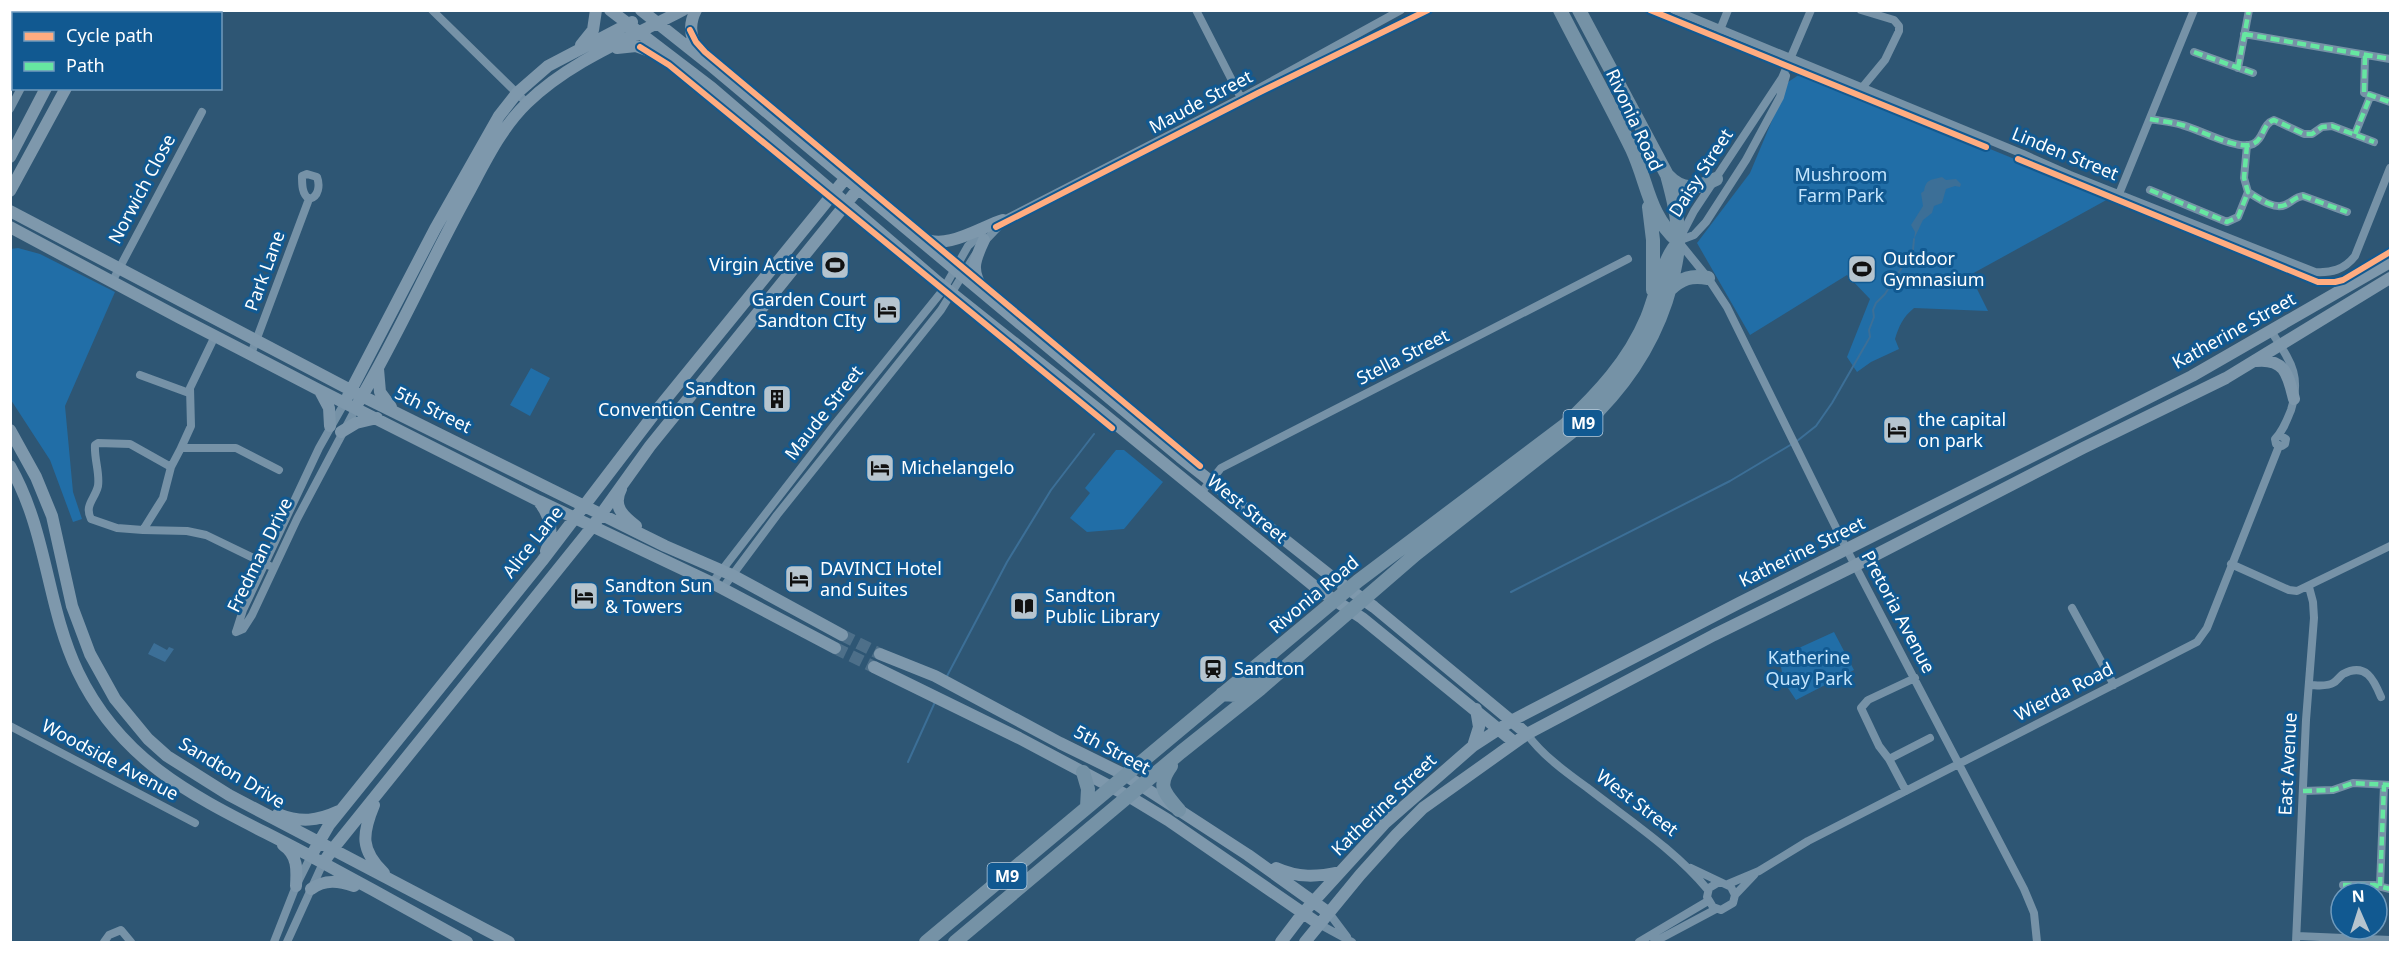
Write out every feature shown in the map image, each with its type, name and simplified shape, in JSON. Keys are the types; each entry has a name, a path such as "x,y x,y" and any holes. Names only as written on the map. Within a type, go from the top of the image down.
{"main road":[{"name":"Rivonia Road","path":"1560,10 1634,154 1648,195 1662,225 1678,241"},
{"name":"Rivonia Road","path":"955,942 1416,554 1574,431 1611,398 1642,358 1656,330 1669,290 1678,241 1674,204 1667,175 1580,11"},
{"path":"1667,175 1682,186 1701,186 1716,179"},
{"path":"1648,195 1653,240 1652,304"},
{"name":"Rivonia Road","path":"926,942 1349,589 1564,425 1589,402 1623,361 1642,328 1671,252 1678,241"},
{"path":"1669,290 1682,279 1708,278"},
{"path":"1222,694 1236,695 1280,660 1298,655"},
{"path":"1179,810 1168,798 1163,786 1165,775 1181,752"},
{"path":"1083,772 1088,789 1087,807"},
{"path":"982,897 1014,884 1024,884"}],"street":[{"path":"432,10 527,103"},
{"path":"576,51 593,30 596,10"},
{"name":"West Street","path":"610,10 684,65 948,291 1334,602 1362,618 1500,728 1514,742"},
{"name":"Fredman Drive","path":"357,393 382,359 430,262 489,155 502,134 527,103 567,72 683,10"},
{"path":"696,10 691,24 692,39 709,64"},
{"path":"1196,10 1240,98"},
{"name":"Maude Street","path":"958,274 968,246 975,238 1008,218 1240,98 1401,10"},
{"path":"1720,30 1728,10"},
{"name":"Daisy Street","path":"1678,241 1694,235 1706,222 1746,160 1780,97 1783,79 1811,10"},
{"path":"1861,10 1894,20 1899,26 1899,31 1885,60 1861,89"},
{"path":"2119,194 2194,10"},
{"path":"2238,68 2249,10"},
{"name":"Linden Street","path":"1677,11 2070,175 2307,270 2332,272 2346,265 2355,256 2391,168"},
{"name":"Fredman Drive","path":"336,429 265,590 247,623 236,632 243,610 274,544 336,429 357,393 465,174 499,116 517,93 548,66 647,12"},
{"name":"West Street","path":"647,12 909,230 958,274 1210,480 1363,598 1513,720 1535,745 1569,775 1656,840 1688,867 1708,890"},
{"path":"2244,34 2391,59"},
{"path":"608,50 640,47 684,65"},
{"path":"2194,52 2253,73"},
{"path":"2365,56 2364,93 2370,97 2391,102"},
{"name":"Daisy Street","path":"1678,241 1694,212 1783,79"},
{"path":"11,105 20,90"},
{"path":"10,157 45,90"},
{"path":"10,191 65,90"},
{"path":"2355,134 2370,97"},
{"name":"Norwich Close","path":"112,282 202,112"},
{"path":"2150,119 2180,124 2219,139 2247,145 2258,141 2266,124 2274,120 2304,134 2312,134 2328,125 2374,142"},
{"path":"2150,190 2227,222 2238,217 2248,192 2244,178 2247,145"},
{"name":"Alice Lane","path":"274,942 296,886 318,842 341,810 542,561 661,405 845,179"},
{"name":"Alice Lane","path":"288,942 323,863 332,850 592,527 630,472 858,189"},
{"path":"2248,192 2276,206 2286,205 2297,197 2303,196 2347,212"},
{"name":"Park Lane","path":"251,354 309,199"},
{"name":"5th Street","path":"10,211 357,393 665,546 726,573 842,635"},
{"path":"909,230 925,240 938,242 956,238 1008,218"},
{"name":"Maude Street","path":"717,586 948,291 984,240 1008,218"},
{"name":"5th Street","path":"10,227 319,390 539,501 717,586 835,648"},
{"path":"10,237 40,242"},
{"path":"984,240 977,255 975,269 978,282 990,300"},
{"name":"Pretoria Avenue","path":"1678,241 1708,278 1726,307 1847,550 2030,901 2034,913 2037,942"},
{"name":"Stella Street","path":"1200,494 1221,468 1628,259"},
{"name":"Katherine Street","path":"1281,942 1314,901 1385,823 1473,746 1513,720 2138,403 2271,331 2391,262"},
{"name":"Katherine Street","path":"1305,942 1396,835 1423,808 1527,734 1662,661 2226,378 2391,278"},
{"path":"751,296 762,309"},
{"path":"2271,331 2294,372 2297,388 2294,399"},
{"path":"143,530 163,498 171,467 191,426 189,393 215,336"},
{"path":"382,359 378,369 378,385 383,399 394,410"},
{"path":"2255,362 2265,360 2280,365 2287,375 2294,399"},
{"path":"140,375 189,393"},
{"path":"319,390 336,429 377,418"},
{"name":"Wierda Road","path":"1735,895 1759,871 1800,845 2181,651 2201,638 2279,446 2285,444 2282,436 2294,399"},
{"name":"Sandton Drive","path":"10,430 36,477 52,516 80,630 101,676 115,699 148,739 167,756 229,795 509,942"},
{"path":"171,467 130,444 98,443 95,446 98,487 88,505 91,519 117,528 187,531 206,535 274,568"},
{"path":"182,448 236,448 279,470"},
{"name":"Sandton Drive","path":"10,466 32,511 66,645 93,699 112,726 135,751 165,777 208,803 311,856 467,942"},
{"path":"630,472 618,495 619,509 627,519 665,546"},
{"path":"539,501 550,525 549,546 542,561"},
{"path":"248,556 266,551 274,544"},
{"path":"2231,564 2289,590 2301,590 2391,546"},
{"path":"1513,720 1553,705 1842,561 1856,565"},
{"path":"255,585 265,590"},
{"name":"East Avenue","path":"2296,939 2314,607 2309,587"},
{"path":"2072,608 2114,685"},
{"name":"5th Street","path":"880,654 935,676 1125,775 1248,855 1329,913"},
{"name":"5th Street","path":"874,667 1111,786 1177,826 1319,924"},
{"path":"2309,685 2330,685 2347,672 2368,673 2374,680 2381,697"},
{"path":"1906,791 1889,759 1878,746 1861,708 1868,700 1915,678"},
{"path":"1473,746 1479,727 1476,709"},
{"name":"Woodside Avenue","path":"10,726 195,823"},
{"path":"1889,759 1930,738"},
{"path":"1514,742 1535,745"},
{"path":"2303,791 2333,790 2353,783 2387,785 2380,881"},
{"path":"385,786 375,802 367,824 366,847 374,863 397,884"},
{"path":"229,795 299,820 320,819 341,810"},
{"path":"267,834 288,848 292,854 296,865 296,886"},
{"path":"1248,855 1294,875 1310,877 1340,872"},
{"name":"West Street","path":"1688,867 1724,883"},
{"name":"Wierda Road","path":"1724,883 1759,871"},
{"path":"311,889 322,883 334,881 381,894"},
{"path":"1654,942 1716,909 1726,909 1730,906 1735,895 1724,883 1714,884 1708,890 1708,901 1716,909"},
{"path":"1639,942 1708,901"},
{"path":"1329,913 1351,941"},
{"path":"1319,924 1351,941"},
{"path":"104,942 109,935 121,930 131,942"},
{"path":"2296,939 2391,940"}],"green space":[{"name":"Mushroom Farm Park","path":"1805,75 2110,198 1970,275 1988,311 1914,308 1904,318 1898,330 1895,339 1899,349 1871,362 1857,372 1847,357 1870,299 1847,275 1750,335 1697,243 1750,173 1788,82 1797,76"},
{"path":"18,248 40,254 115,292 65,406 73,492 82,519 73,522 50,460 11,400 10,249"},
{"path":"531,368 550,378 530,416 510,405"},
{"path":"1116,450 1124,450 1163,482 1124,529 1087,532 1070,518 1090,493 1085,488"},
{"name":"Katherine Quay Park","path":"1834,632 1854,670 1796,700 1784,682 1779,657"}],"shaded area":[{"path":"1942,177 1946,180 1956,179 1961,184 1960,187 1946,189 1942,203 1934,206 1932,213 1923,220 1914,239 1915,232 1911,225 1923,206 1921,193 1928,182"},
{"path":"154,643 167,650 169,647 174,649 165,662 148,654"}],"waterway":[{"path":"1797,441 1816,426 1832,403 1870,337 1869,330 1876,303 1885,294 1913,250 1914,239"},
{"path":"946,678 1007,562 1051,490 1094,434"},
{"path":"1511,592 1730,481 1792,444"},
{"path":"908,762 935,702"}],"tunnel":[{"path":"842,635 880,654"},
{"path":"835,648 874,667"}],"marked path":[{"path":"2238,68 2249,10"},
{"path":"2244,34 2390,59"},
{"path":"2194,52 2253,73"},
{"path":"2365,56 2364,93 2390,102"},
{"path":"2355,134 2370,97"},
{"path":"2150,119 2189,127 2238,145 2257,142 2267,125 2274,120 2304,134 2312,134 2322,127 2332,126 2374,142"},
{"path":"2247,145 2244,178 2248,192 2276,206 2285,205 2303,196 2347,212"},
{"path":"2150,190 2227,222 2238,217 2248,192"},
{"path":"2303,791 2333,790 2353,783 2390,785"},
{"path":"2380,881 2384,785"}],"cycle path":[{"path":"996,227 1258,93 1428,10"},
{"path":"1650,10 1986,147"},
{"path":"690,30 696,42 705,52 1200,466"},
{"path":"640,47 669,65 1112,428"},
{"path":"2018,159 2318,282 2343,280 2390,252"}],"place":[{"name":"Virgin Active","path":"835,265"},
{"name":"Outdoor Gymnasium","path":"1862,269"},
{"name":"Garden Court Sandton CIty","path":"887,310"},
{"name":"Sandton Convention Centre","path":"777,399"},
{"name":"the capital on park","path":"1897,430"},
{"name":"Michelangelo","path":"880,468"},
{"name":"DAVINCI Hotel and Suites","path":"799,579"},
{"name":"Sandton Sun & Towers","path":"584,596"},
{"name":"Sandton Public Library","path":"1024,606"},
{"name":"Sandton","path":"1213,669"}]}
